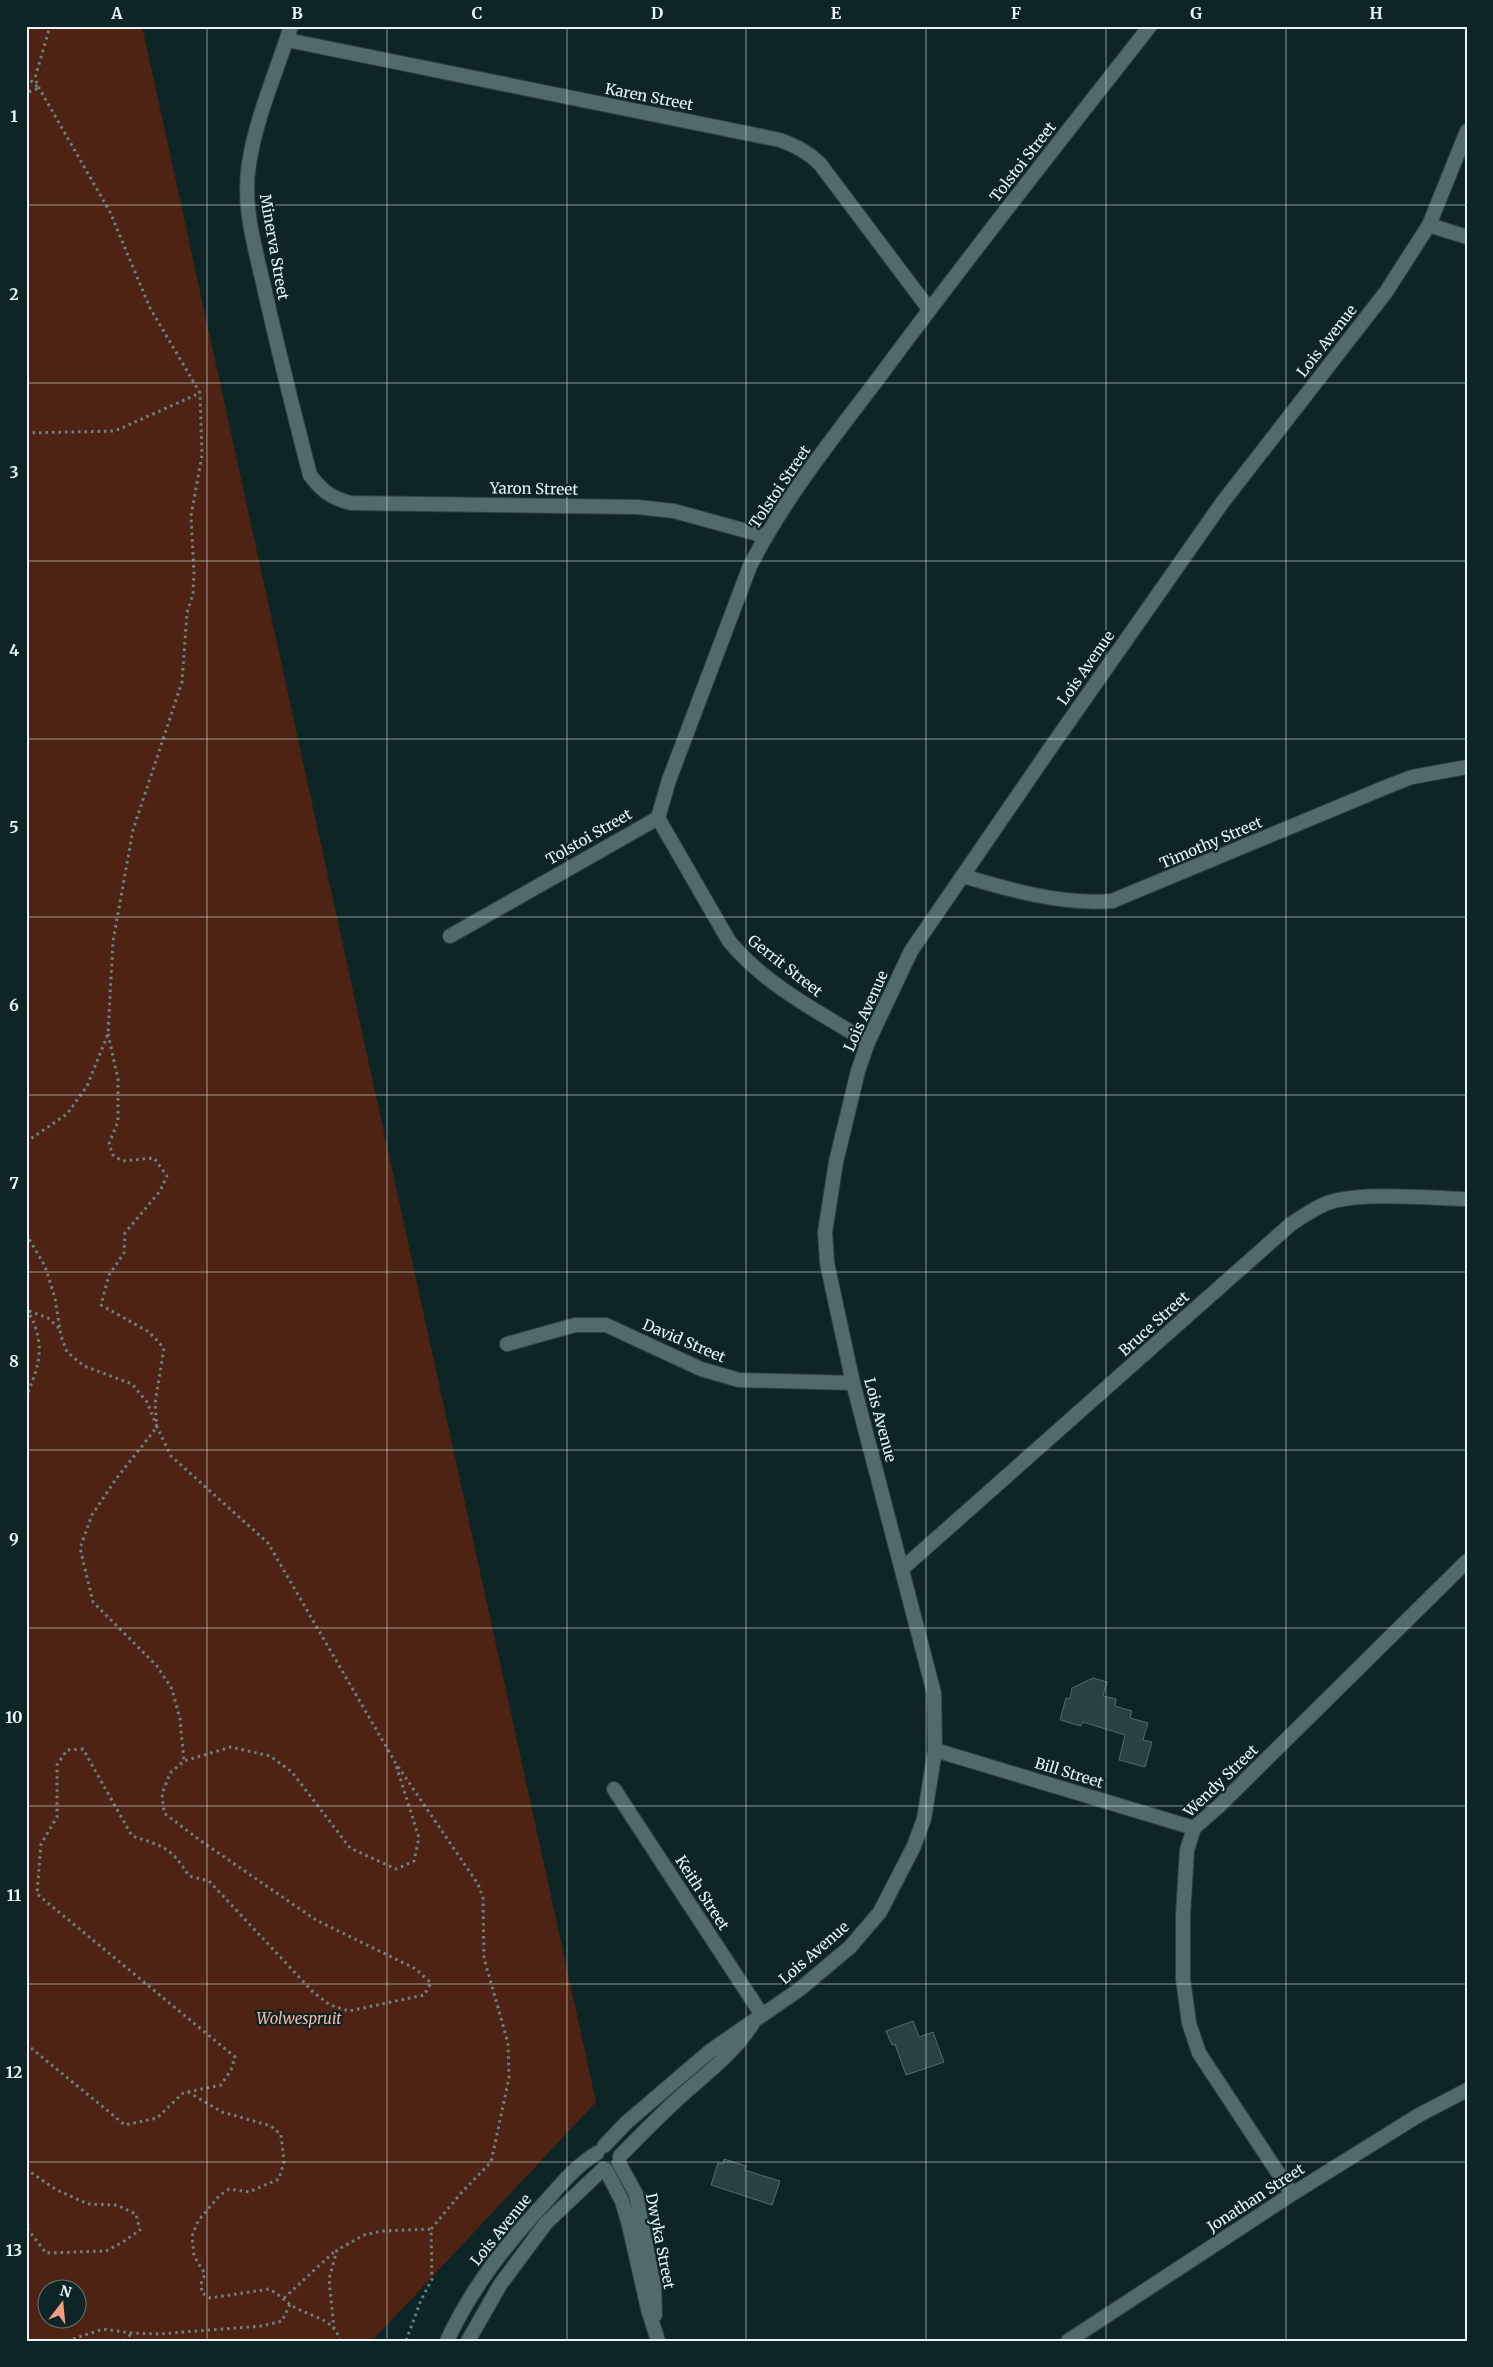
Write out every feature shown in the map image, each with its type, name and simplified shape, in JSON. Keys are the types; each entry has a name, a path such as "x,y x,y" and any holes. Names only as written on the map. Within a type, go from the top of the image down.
{"street":[{"name":"Tolstoi Street","path":"450,936 658,818 669,780 750,566 765,536 789,498 929,309 1150,26"},
{"name":"Karen Street","path":"289,33 780,140 795,145 810,153 820,164 929,309"},
{"name":"Minerva Street","path":"289,33 256,134 249,164 246,193 250,225 273,331 310,475"},
{"name":"Lois Avenue","path":"447,2341 483,2278 516,2234 578,2166 600,2150 627,2122 710,2051 800,1989 850,1947 880,1912 914,1846 924,1819 935,1750 934,1693 853,1383 832,1294 825,1232 836,1162 858,1071 868,1042 911,951 1222,503 1386,292 1429,225 1467,131"},
{"path":"1429,225 1467,236"},
{"name":"Yaron Street","path":"310,475 328,495 351,503 637,507 674,511 765,536"},
{"name":"Timothy Street","path":"963,876 997,886 1074,902 1112,901 1391,785 1412,778 1467,767"},
{"name":"Gerrit Street","path":"658,818 729,941 742,958 810,1007 868,1042"},
{"name":"Bruce Street","path":"902,1569 1291,1224 1326,1204 1342,1200 1368,1197 1467,1199"},
{"name":"David Street","path":"507,1344 575,1325 606,1326 701,1370 739,1380 853,1383"},
{"name":"Wendy Street","path":"1292,2194 1199,2053 1188,2023 1183,1979 1183,1915 1187,1850 1194,1828 1218,1807 1467,1561"},
{"name":"Bill Street","path":"935,1750 1194,1828"},
{"name":"Keith Street","path":"614,1789 758,2018"},
{"name":"Lois Avenue","path":"468,2341 500,2285 546,2223 612,2164 666,2110 726,2057 742,2040 758,2018"},
{"name":"Jonathan Street","path":"1068,2341 1292,2194 1418,2115 1467,2090"},
{"path":"600,2150 614,2148 612,2164"},
{"name":"Dwyka Street","path":"600,2150 597,2162 612,2164 636,2194 654,2287 656,2335"}],"path":[{"path":"50,26 35,78 39,88 110,212 150,308 200,394 202,455 191,516 194,573 193,594 187,613 182,682 133,830 113,941 108,1034 118,1079 118,1121 109,1144 113,1155 122,1161 154,1158 167,1176 160,1191 124,1233 124,1253 109,1275 101,1305 149,1332 164,1348 155,1403 157,1427 116,1479 92,1515 80,1548 93,1602 157,1666 172,1689 180,1719 184,1760"},
{"path":"26,76 39,88"},
{"path":"26,93 39,88"},
{"path":"26,433 115,432 200,394"},
{"path":"26,1142 67,1114 87,1086 108,1034"},
{"path":"26,1234 45,1266 55,1298 60,1328 67,1352 84,1366 132,1384 147,1402 171,1456 268,1543 395,1762 478,1884 483,1898 484,1958 508,2043 509,2078 491,2162 462,2192 431,2229 432,2279 421,2300 406,2341"},
{"path":"27,1311 48,1318 60,1328"},
{"path":"26,1397 38,1368 40,1351 37,1327 27,1311"},
{"path":"26,2044 125,2125 157,2118 183,2093 221,2084 231,2070 235,2058 37,1894 41,1844 57,1817 58,1765 67,1750 83,1749 132,1836 165,1846 180,1862 189,1876 208,1882 313,1992 330,2005 348,2012 424,1995 431,1982 416,1970 316,1920 201,1841 164,1813 162,1794 170,1773 184,1760 231,1747 270,1756 292,1772 350,1848 372,1860 396,1869 414,1861 419,1838 395,1762"},
{"path":"188,2092 222,2112 271,2126 281,2135 284,2162 279,2180 249,2192 229,2190 218,2196 198,2221 192,2236 194,2256 205,2274 201,2284 202,2293 210,2298 266,2288 284,2298 290,2304 320,2317 334,2329"},
{"path":"26,2169 56,2189 88,2204 117,2205 136,2214 140,2230 106,2251 46,2253 26,2227"},
{"path":"284,2298 337,2250 364,2236 382,2231 431,2229"},
{"path":"337,2250 329,2279 334,2329 340,2341"},
{"path":"67,2341 103,2329 131,2333 200,2332 262,2326 282,2321 290,2304"},
{"path":"124,2341 131,2333"},
{"path":"26,2339 34,2341"}],"green space":[{"name":"Wolwespruit","path":"26,26 142,26 596,2102 372,2341 26,2341"}],"building":[{"path":"1093,1678 1107,1682 1103,1696 1116,1699 1115,1706 1132,1711 1130,1718 1148,1723 1143,1740 1152,1742 1145,1767 1119,1760 1125,1735 1083,1722 1081,1726 1060,1720 1066,1698 1070,1699 1072,1688"},
{"path":"913,2021 919,2037 933,2032 944,2062 906,2075 895,2044 892,2045 886,2031"},
{"path":"724,2159 746,2166 744,2170 780,2181 772,2205 711,2185 718,2163 723,2164"}]}
